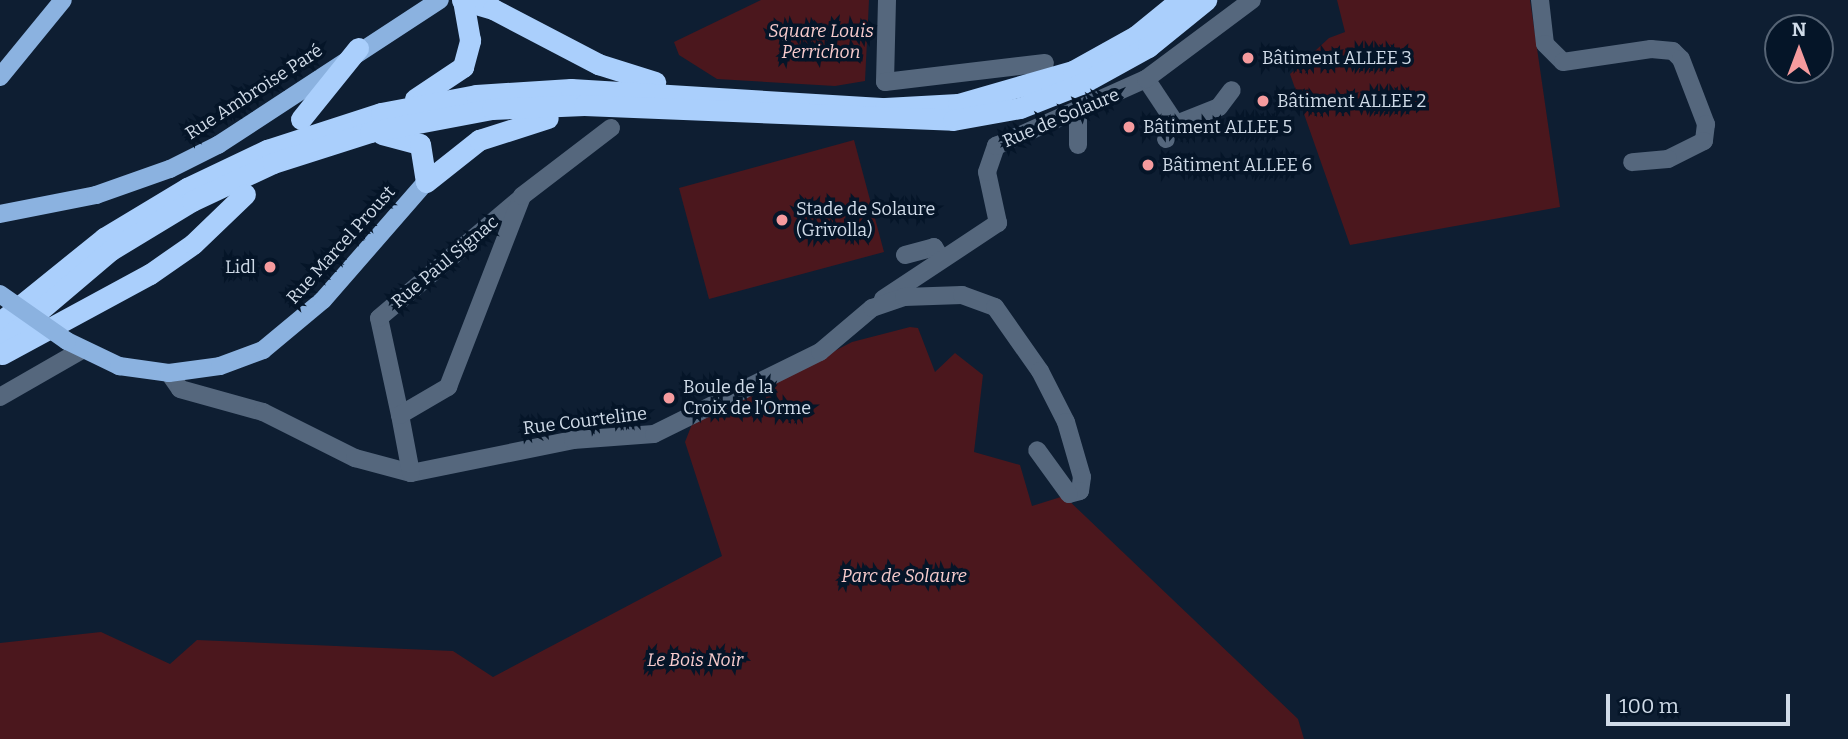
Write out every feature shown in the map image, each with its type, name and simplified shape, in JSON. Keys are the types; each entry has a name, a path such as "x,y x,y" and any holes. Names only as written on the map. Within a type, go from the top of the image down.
{"highway":[{"path":"405,108 463,67 470,40 463,0 493,9 598,64 671,93"},
{"path":"0,322 104,238 187,188 300,138 405,108 524,90 671,93 885,108 986,99 1043,83 1108,53 1180,0"},
{"path":"0,344 111,250 192,201 273,163 370,132 492,109 584,104 887,122 953,120 1020,108 1081,85 1148,47 1206,0"},
{"path":"301,119 358,48"},
{"path":"370,132 421,144 426,182 499,130 567,116 584,104"},
{"path":"0,355 150,274 193,244 245,194"}],"main road":[{"path":"0,77 63,0"},
{"name":"Rue Ambroise Paré","path":"0,214 96,195 170,169 218,145 358,48 440,0"},
{"name":"Rue Marcel Proust","path":"169,373 220,366 284,336 426,182"},
{"path":"0,294 74,346 119,366 169,373"}],"street":[{"path":"887,0 885,82 1045,63"},
{"name":"Rue de Solaure","path":"1161,109 1252,0"},
{"path":"1540,0 1545,44 1563,62 1651,49 1673,51 1681,59 1706,124 1704,141 1680,155 1632,162"},
{"name":"Rue de Solaure","path":"872,308 940,257 998,223 987,172 996,146 1078,113 1224,104"},
{"path":"1077,140 1078,113"},
{"name":"Rue Paul Signac","path":"411,473 379,318 522,196 611,128"},
{"name":"Rue Paul Signac","path":"400,415 447,387 522,196"},
{"path":"905,255 934,247 940,257"},
{"name":"Rue Courteline","path":"169,373 180,390 263,412 355,458 411,473 572,440 654,434 687,422 820,352 872,308 930,294 962,295 995,307 1040,371 1066,422 1080,491 1069,494 1037,450"},
{"path":"0,397 74,346"}],"green space":[{"name":"Square Louis Perrichon","path":"761,0 869,0 865,81 835,86 717,79 679,55 674,42"},
{"path":"1337,0 1530,0 1560,207 1350,245 1290,74 1329,38 1345,32"},
{"name":"Stade de Solaure (Grivolla)","path":"854,140 884,252 709,299 679,188"},
{"path":"910,327 918,328 935,372 955,353 983,375 974,452 1020,465 1032,506 1064,496 1298,719 1304,739 0,739 0,643 101,632 170,664 197,640 453,651 493,677 722,556 685,442 692,424 852,342"}],"place":[{"name":"Bâtiment ALLEE 3","path":"1248,58"},
{"name":"Bâtiment ALLEE 2","path":"1263,101"},
{"name":"Bâtiment ALLEE 5","path":"1129,127"},
{"name":"Bâtiment ALLEE 6","path":"1148,165"},
{"name":"Stade de Solaure (Grivolla)","path":"782,220"},
{"name":"Lidl","path":"270,267"},
{"name":"Boule de la Croix de l'Orme","path":"669,398"}],"park label":[{"name":"Parc de Solaure","path":"904,576"},
{"name":"Le Bois Noir","path":"695,660"}]}
